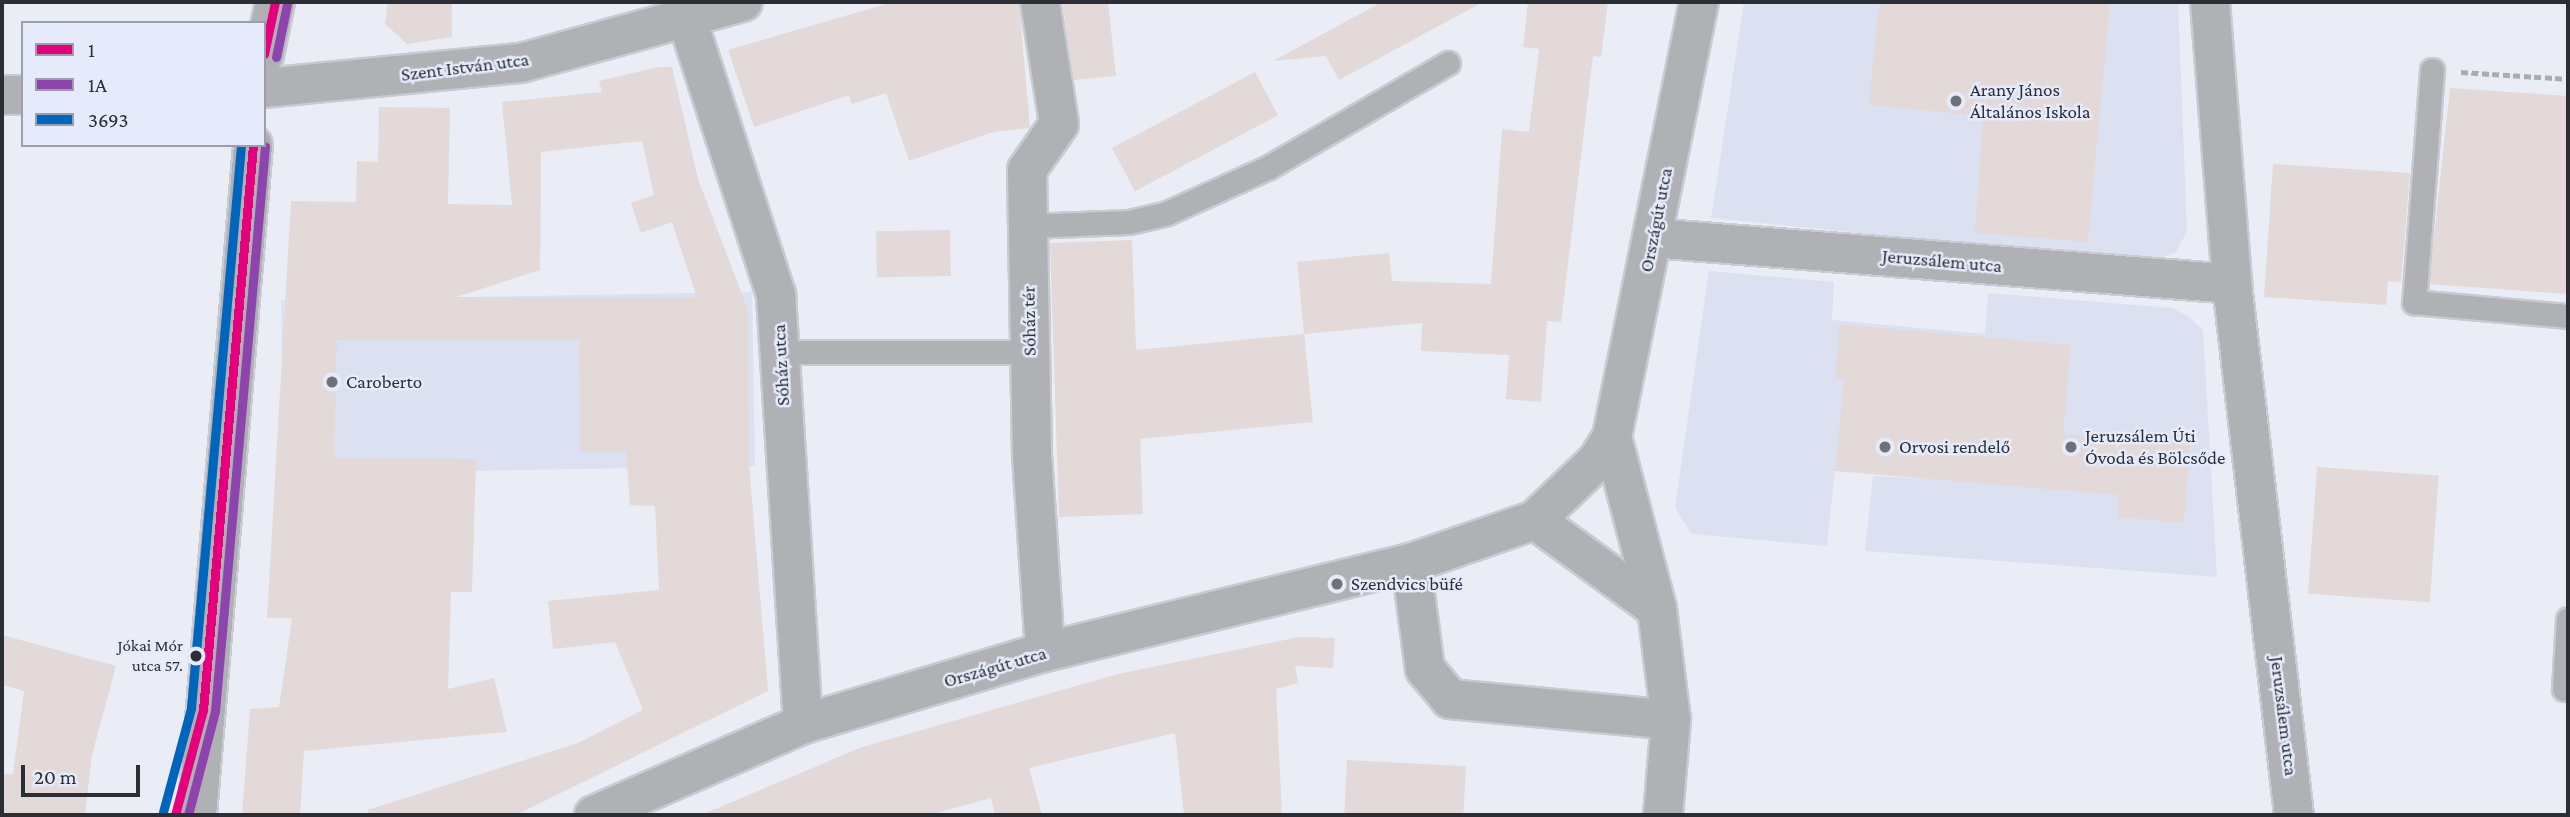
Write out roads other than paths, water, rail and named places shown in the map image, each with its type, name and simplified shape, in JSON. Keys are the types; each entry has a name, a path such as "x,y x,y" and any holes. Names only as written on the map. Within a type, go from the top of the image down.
{"street":[{"path":"266,45 275,2"},
{"name":"Szent István utca","path":"266,88 521,63 743,2"},
{"name":"Sóház tér","path":"1040,2 1059,124 1027,170 1030,352 1045,652"},
{"name":"Országút utca","path":"600,814 803,724 1045,652 1411,563 1535,520 1598,461 1612,438 1699,2"},
{"name":"Jeruzsálem utca","path":"2210,2 2232,284 2292,768 2294,815"},
{"name":"Sóház utca","path":"687,19 776,295 782,352 788,544 803,724"},
{"path":"2,95 21,95"},
{"path":"197,815 203,710 253,147"},
{"name":"Jeruzsálem utca","path":"1653,237 2232,284"},
{"name":"Országút utca","path":"1612,438 1657,608 1671,720 1663,815"},
{"path":"1535,520 1657,608"},
{"path":"1411,563 1425,669 1450,699 1671,720"},
{"path":"175,815 203,710"}],"lane":[{"path":"1028,226 1129,222 1167,213 1269,167 1448,63"},
{"path":"2432,70 2414,302 2568,316"},
{"path":"782,352 1030,352"},
{"path":"2564,689 2568,619"}],"place":[{"name":"Arany János Általános Iskola","path":"1956,101"},
{"name":"Caroberto","path":"332,382"},
{"name":"Orvosi rendelő","path":"1885,447"},
{"name":"Jeruzsálem Úti Óvoda és Bölcsőde","path":"2071,447"},
{"name":"Szendvics büfé","path":"1337,584"},
{"name":"Jókai Mór utca 57.","path":"196,656"}]}
